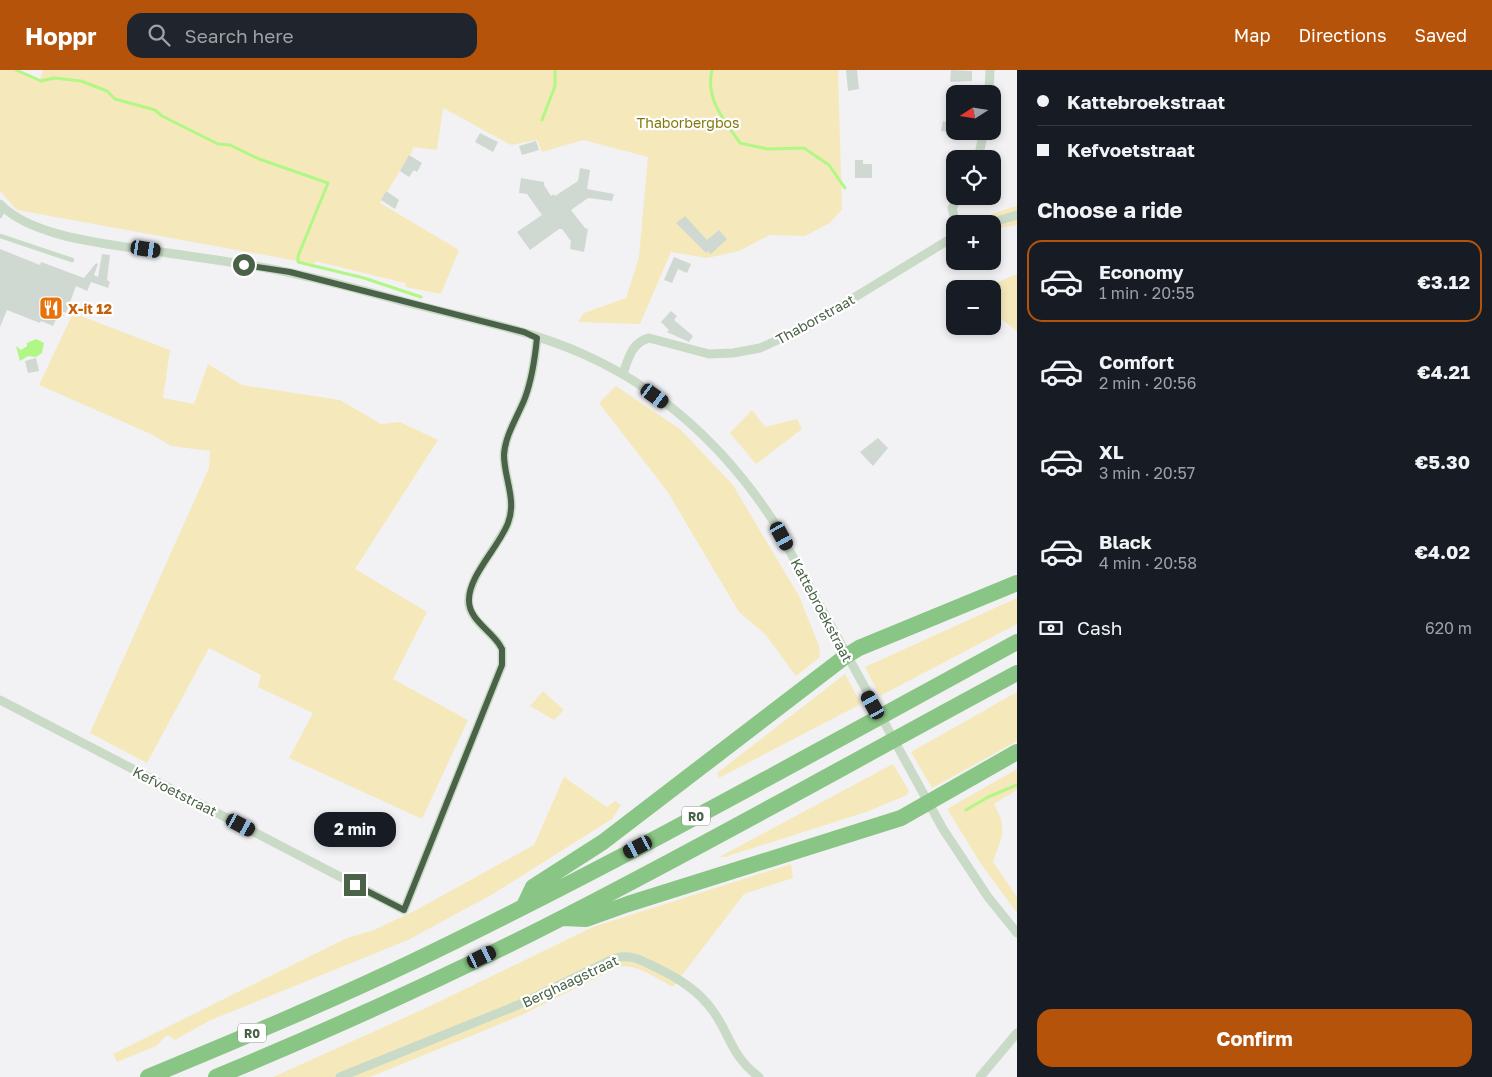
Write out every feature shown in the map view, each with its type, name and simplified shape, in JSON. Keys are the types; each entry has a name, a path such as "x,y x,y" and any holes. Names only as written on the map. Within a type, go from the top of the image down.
{"highway":[{"path":"524,906 533,887 602,842 846,656 859,648 1017,583"},
{"name":"R0","path":"148,1077 372,980 524,906 868,724 1017,642"},
{"name":"R0","path":"216,1077 344,1023 563,918 902,737 1017,673"},
{"path":"563,918 586,919 628,904 902,818 1017,752"}],"street":[{"path":"990,70 990,85"},
{"name":"Kattebroekstraat","path":"1,210 38,229 84,240 290,272 524,332 583,354 623,374 678,412 716,446 741,474 772,520 927,803 967,867 1017,932"},
{"path":"1001,220 1017,215"},
{"name":"Thaborstraat","path":"623,374 631,351 641,340 649,338 709,354 734,353 760,348 806,327 946,241"},
{"name":"Kefvoetstraat","path":"0,700 404,910 502,665 502,649 471,611 469,595 473,584 508,523 511,501 505,470 506,444 526,396 535,357 537,338"},
{"name":"Berghaagstraat","path":"340,1077 518,1005 615,958 626,955 637,958 678,978 697,992 714,1012 730,1044 743,1063 759,1077"},
{"path":"980,1077 1017,1033"}],"lane":[{"path":"0,236 72,260"}],"green space":[{"name":"Thaborbergbos","path":"0,70 14,70 40,79 43,70 838,70 842,209 830,223 805,236 770,235 739,251 707,258 671,252 640,324 578,322 584,313 626,298 639,257 648,157 583,140 542,152 537,140 511,145 443,108 437,150 413,147 413,150 380,203 459,250 441,294 406,287 405,283 315,261 314,264 17,210 0,191"},
{"path":"1017,206 1017,225 1001,228 1001,215 990,215"},
{"path":"1017,274 1017,331 1001,319 1001,281"},
{"path":"73,313 170,350 163,398 194,404 208,364 242,385 340,400 381,424 400,422 438,440 355,569 427,612 393,679 468,720 422,819 289,758 313,713 258,687 261,675 209,648 147,763 90,733 209,468 210,451 171,446 153,435 39,385"},
{"path":"616,386 680,429 733,485 799,596 819,646 820,657 796,676 765,634 739,612 667,491 599,403"},
{"path":"752,410 765,427 797,419 802,429 756,464 730,433"},
{"path":"1017,598 1017,624 880,696 865,667"},
{"path":"845,674 861,704 719,778 717,773"},
{"path":"543,691 564,710 554,720 530,706"},
{"path":"1017,692 1017,741 932,788 911,752"},
{"path":"893,764 909,791 907,795 866,812 725,857 719,857"},
{"path":"1017,769 1017,790 994,804 999,813 1002,833 993,862 1017,897 1017,913 981,864 947,809"},
{"path":"564,777 607,807 615,801 621,805 612,819 493,894 408,940 211,1020 175,1040 167,1035 156,1046 117,1062 113,1054 347,938 374,930 416,910 534,845"},
{"path":"791,864 793,878 744,894 673,987 639,969 625,966 618,967 522,1015 370,1077 273,1077 426,1008 593,927"}],"shaded area":[{"path":"36,339 44,343 42,353 36,357 28,356 20,361 16,346 21,350 27,346 27,343"}],"building":[{"path":"846,70 857,70 859,89 848,91"},
{"path":"951,70 972,71 972,81 950,82"},
{"path":"943,121 946,122 946,132 941,131"},
{"path":"480,133 498,142 493,152 475,142"},
{"path":"536,141 539,150 522,155 519,146"},
{"path":"409,155 422,163 417,172 414,170 409,177 400,171"},
{"path":"855,160 863,160 863,164 872,164 872,178 855,178"},
{"path":"580,168 590,170 587,189 614,194 612,201 588,198 571,210 585,228 588,229 584,252 570,249 571,241 562,229 559,229 530,250 517,232 542,215 527,194 519,193 521,178 544,182 551,196 554,194 555,196 578,181"},
{"path":"386,191 399,200 395,209 381,200"},
{"path":"685,216 707,240 719,230 727,239 711,254 708,251 706,253 676,223"},
{"path":"0,249 40,265 41,262 84,278 96,263 98,264 94,275 98,277 102,254 110,255 107,280 110,282 108,288 91,282 87,291 76,286 66,313 60,310 53,326 7,310 0,327"},
{"path":"674,257 691,264 687,273 678,269 672,283 664,280"},
{"path":"671,311 677,316 674,320 693,336 689,342 667,332 669,330 661,322"},
{"path":"36,358 39,371 28,373 25,361"},
{"path":"878,438 888,448 873,466 860,452"}],"waterway":[{"path":"16,70 41,81 54,78 81,81 107,91 115,99 155,110 162,116 218,144 230,145 259,159 328,183 298,256 298,262 364,278 421,297"},
{"path":"542,120 555,86 555,70"},
{"path":"712,70 711,90 717,109 740,143 767,149 804,148 829,165 845,188"},
{"path":"966,810 988,797 1017,785"}],"place":[{"name":"X-it 12","path":"51,308"}],"route":[{"path":"244,265 290,272 524,332 537,338 535,357 526,396 506,444 504,455 511,501 508,523 473,584 469,595 471,611 496,639 502,649 502,665 404,910 355,885"}]}
